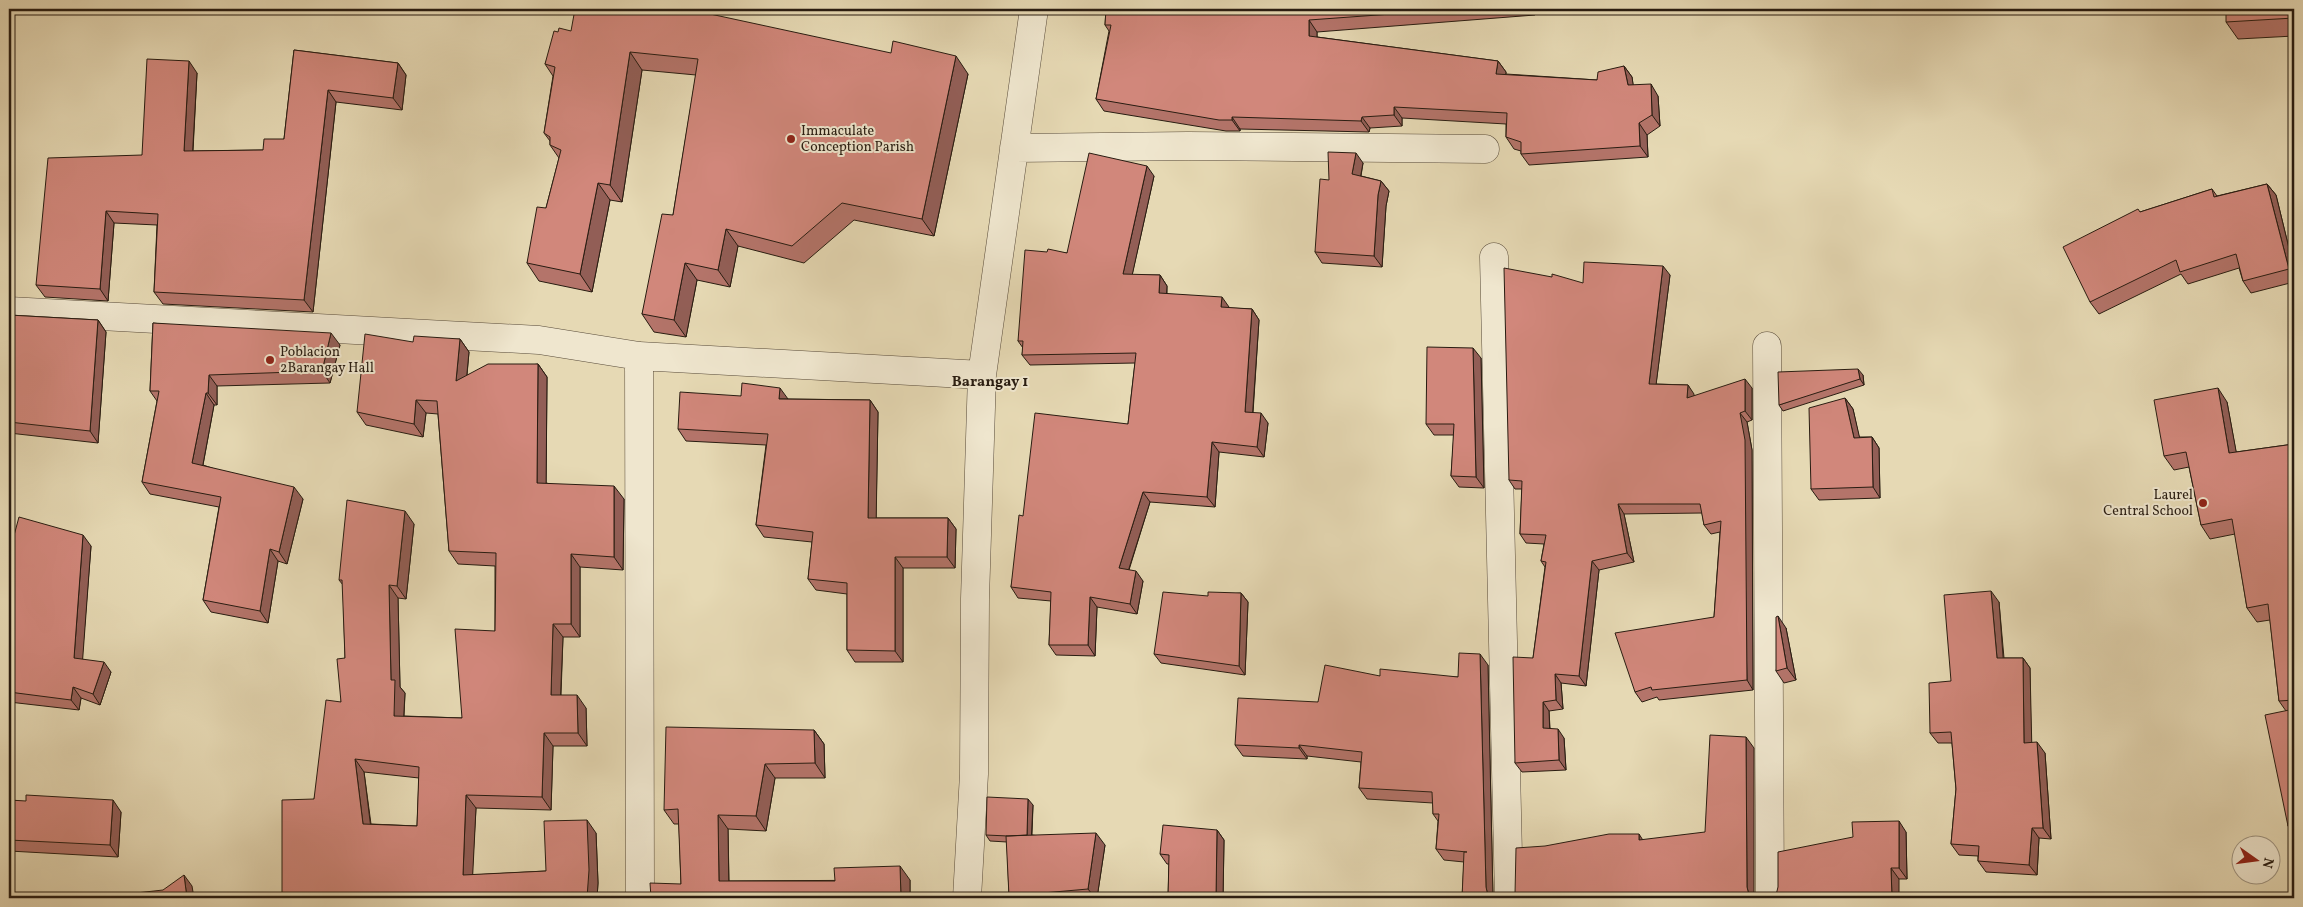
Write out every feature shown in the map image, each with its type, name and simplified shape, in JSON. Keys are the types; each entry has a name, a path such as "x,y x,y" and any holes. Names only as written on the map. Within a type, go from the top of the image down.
{"street":[{"path":"967,898 974,774 975,599 982,375 1034,9"},
{"path":"1014,148 1188,146 1485,149"},
{"path":"1494,257 1509,898"},
{"path":"9,312 539,340 639,356 982,375"},
{"path":"1767,346 1770,898"},
{"path":"639,356 640,898"}],"building":[{"path":"575,9 687,9 891,53 893,41 956,56 922,219 842,203 792,246 726,229 718,270 685,263 674,320 642,314 662,214 673,215 698,59 630,52 610,185 598,183 580,274 527,263 537,207 546,208 561,150 550,145 550,137 544,133 555,67 545,64 554,31 558,32 559,28 571,31"},
{"path":"1106,9 1460,9 1309,20 1309,36 1498,61 1496,74 1597,80 1598,72 1624,66 1628,85 1651,84 1652,115 1639,123 1640,146 1521,154 1521,142 1506,137 1507,113 1394,107 1394,115 1362,117 1361,121 1232,117 1232,120 1219,120 1096,99 1111,25 1105,25"},
{"path":"2226,9 2294,9 2294,18 2226,22"},
{"path":"294,50 398,63 393,98 328,90 304,300 154,292 158,214 106,211 100,289 36,285 48,158 142,155 147,59 189,61 184,151 263,150 264,139 284,139"},
{"path":"1328,152 1356,153 1352,174 1381,181 1378,195 1374,256 1315,252 1320,179 1329,180"},
{"path":"1089,153 1147,166 1123,274 1160,275 1159,293 1222,297 1221,307 1252,309 1245,412 1261,413 1257,447 1212,442 1207,497 1143,492 1119,568 1136,571 1130,604 1090,597 1088,645 1049,645 1051,592 1011,587 1019,515 1023,516 1035,413 1128,424 1136,353 1022,355 1023,341 1018,341 1025,250 1047,252 1048,249 1067,253"},
{"path":"2267,184 2289,269 2243,281 2236,254 2180,272 2176,260 2090,302 2063,247 2138,209 2140,212 2212,189 2214,197"},
{"path":"1584,262 1663,266 1649,384 1688,385 1687,398 1745,379 1745,411 1740,413 1745,440 1747,680 1652,690 1651,687 1635,692 1615,633 1714,617 1721,521 1704,525 1700,504 1618,504 1627,553 1592,561 1579,676 1555,674 1556,700 1543,702 1543,728 1558,729 1559,760 1515,763 1513,657 1533,658 1546,562 1541,561 1546,535 1520,534 1522,481 1509,480 1504,268 1552,277 1552,274 1583,283"},
{"path":"9,315 98,320 90,431 9,422"},
{"path":"153,323 331,333 322,371 209,375 208,393 206,393 192,463 294,487 279,552 270,549 260,611 203,600 221,497 142,482 159,391 150,391"},
{"path":"365,334 413,342 414,336 460,339 456,381 488,364 538,364 537,483 614,486 614,557 571,554 571,624 553,624 551,695 577,695 578,733 544,733 542,797 466,795 463,875 546,871 544,821 587,820 589,870 587,898 282,898 282,800 314,799 326,700 341,702 337,659 345,658 342,580 339,580 347,500 405,511 397,586 389,585 391,680 395,680 394,716 462,718 455,629 495,631 496,553 449,551 437,401 416,400 414,424 357,412","holes":["355,759 419,767 417,826 363,824"]},
{"path":"1427,347 1473,348 1476,477 1451,476 1454,424 1426,424"},
{"path":"1858,369 1860,379 1779,405 1778,372"},
{"path":"742,383 780,388 779,399 870,400 868,518 948,518 947,557 895,557 895,651 847,650 847,583 808,579 813,532 756,525 768,434 678,429 680,392 741,396"},
{"path":"2218,388 2229,453 2294,444 2294,700 2279,701 2268,604 2247,608 2232,519 2201,525 2186,452 2164,456 2154,400"},
{"path":"1845,398 1854,438 1872,437 1873,487 1811,489 1809,408"},
{"path":"19,517 83,535 74,658 104,662 93,694 73,687 71,700 9,692 9,554"},
{"path":"1991,591 1997,658 2023,658 2024,743 2037,742 2043,828 2032,828 2029,865 1978,861 1979,846 1951,844 1956,789 1951,732 1930,733 1929,683 1951,681 1944,595"},
{"path":"1163,592 1208,596 1208,592 1241,593 1239,666 1154,654"},
{"path":"1778,616 1787,668 1776,671 1776,617"},
{"path":"1459,653 1480,654 1486,887 1488,896 1491,898 1462,898 1464,852 1467,852 1436,849 1439,814 1433,814 1432,792 1359,788 1362,752 1299,745 1299,748 1235,745 1238,698 1318,702 1325,665 1380,676 1380,669 1458,677"},
{"path":"2294,709 2294,825 2288,826 2265,715"},
{"path":"666,727 814,730 815,763 765,764 756,816 718,815 719,881 835,881 834,868 900,866 901,898 651,898 650,883 681,884 678,809 664,810"},
{"path":"1710,735 1746,737 1747,887 1752,898 1511,898 1515,894 1516,848 1545,846 1609,834 1639,834 1639,840 1705,832"},
{"path":"26,795 113,800 110,845 9,840 9,800 26,801"},
{"path":"987,797 1028,799 1027,835 986,835"},
{"path":"1899,821 1899,868 1891,868 1892,898 1772,898 1776,895 1778,887 1778,852 1853,837 1852,822"},
{"path":"1163,825 1217,830 1216,898 1168,898 1169,855 1160,854"},
{"path":"1096,833 1088,889 1009,896 1006,836"},
{"path":"184,875 187,898 109,898 109,896 163,890"}],"place":[{"name":"Immaculate Conception Parish","path":"791,139"},
{"name":"Poblacion 2Barangay Hall","path":"270,360"},
{"name":"Laurel Central School","path":"2203,503"}],"district":[{"name":"Barangay 1","path":"990,382"}]}
